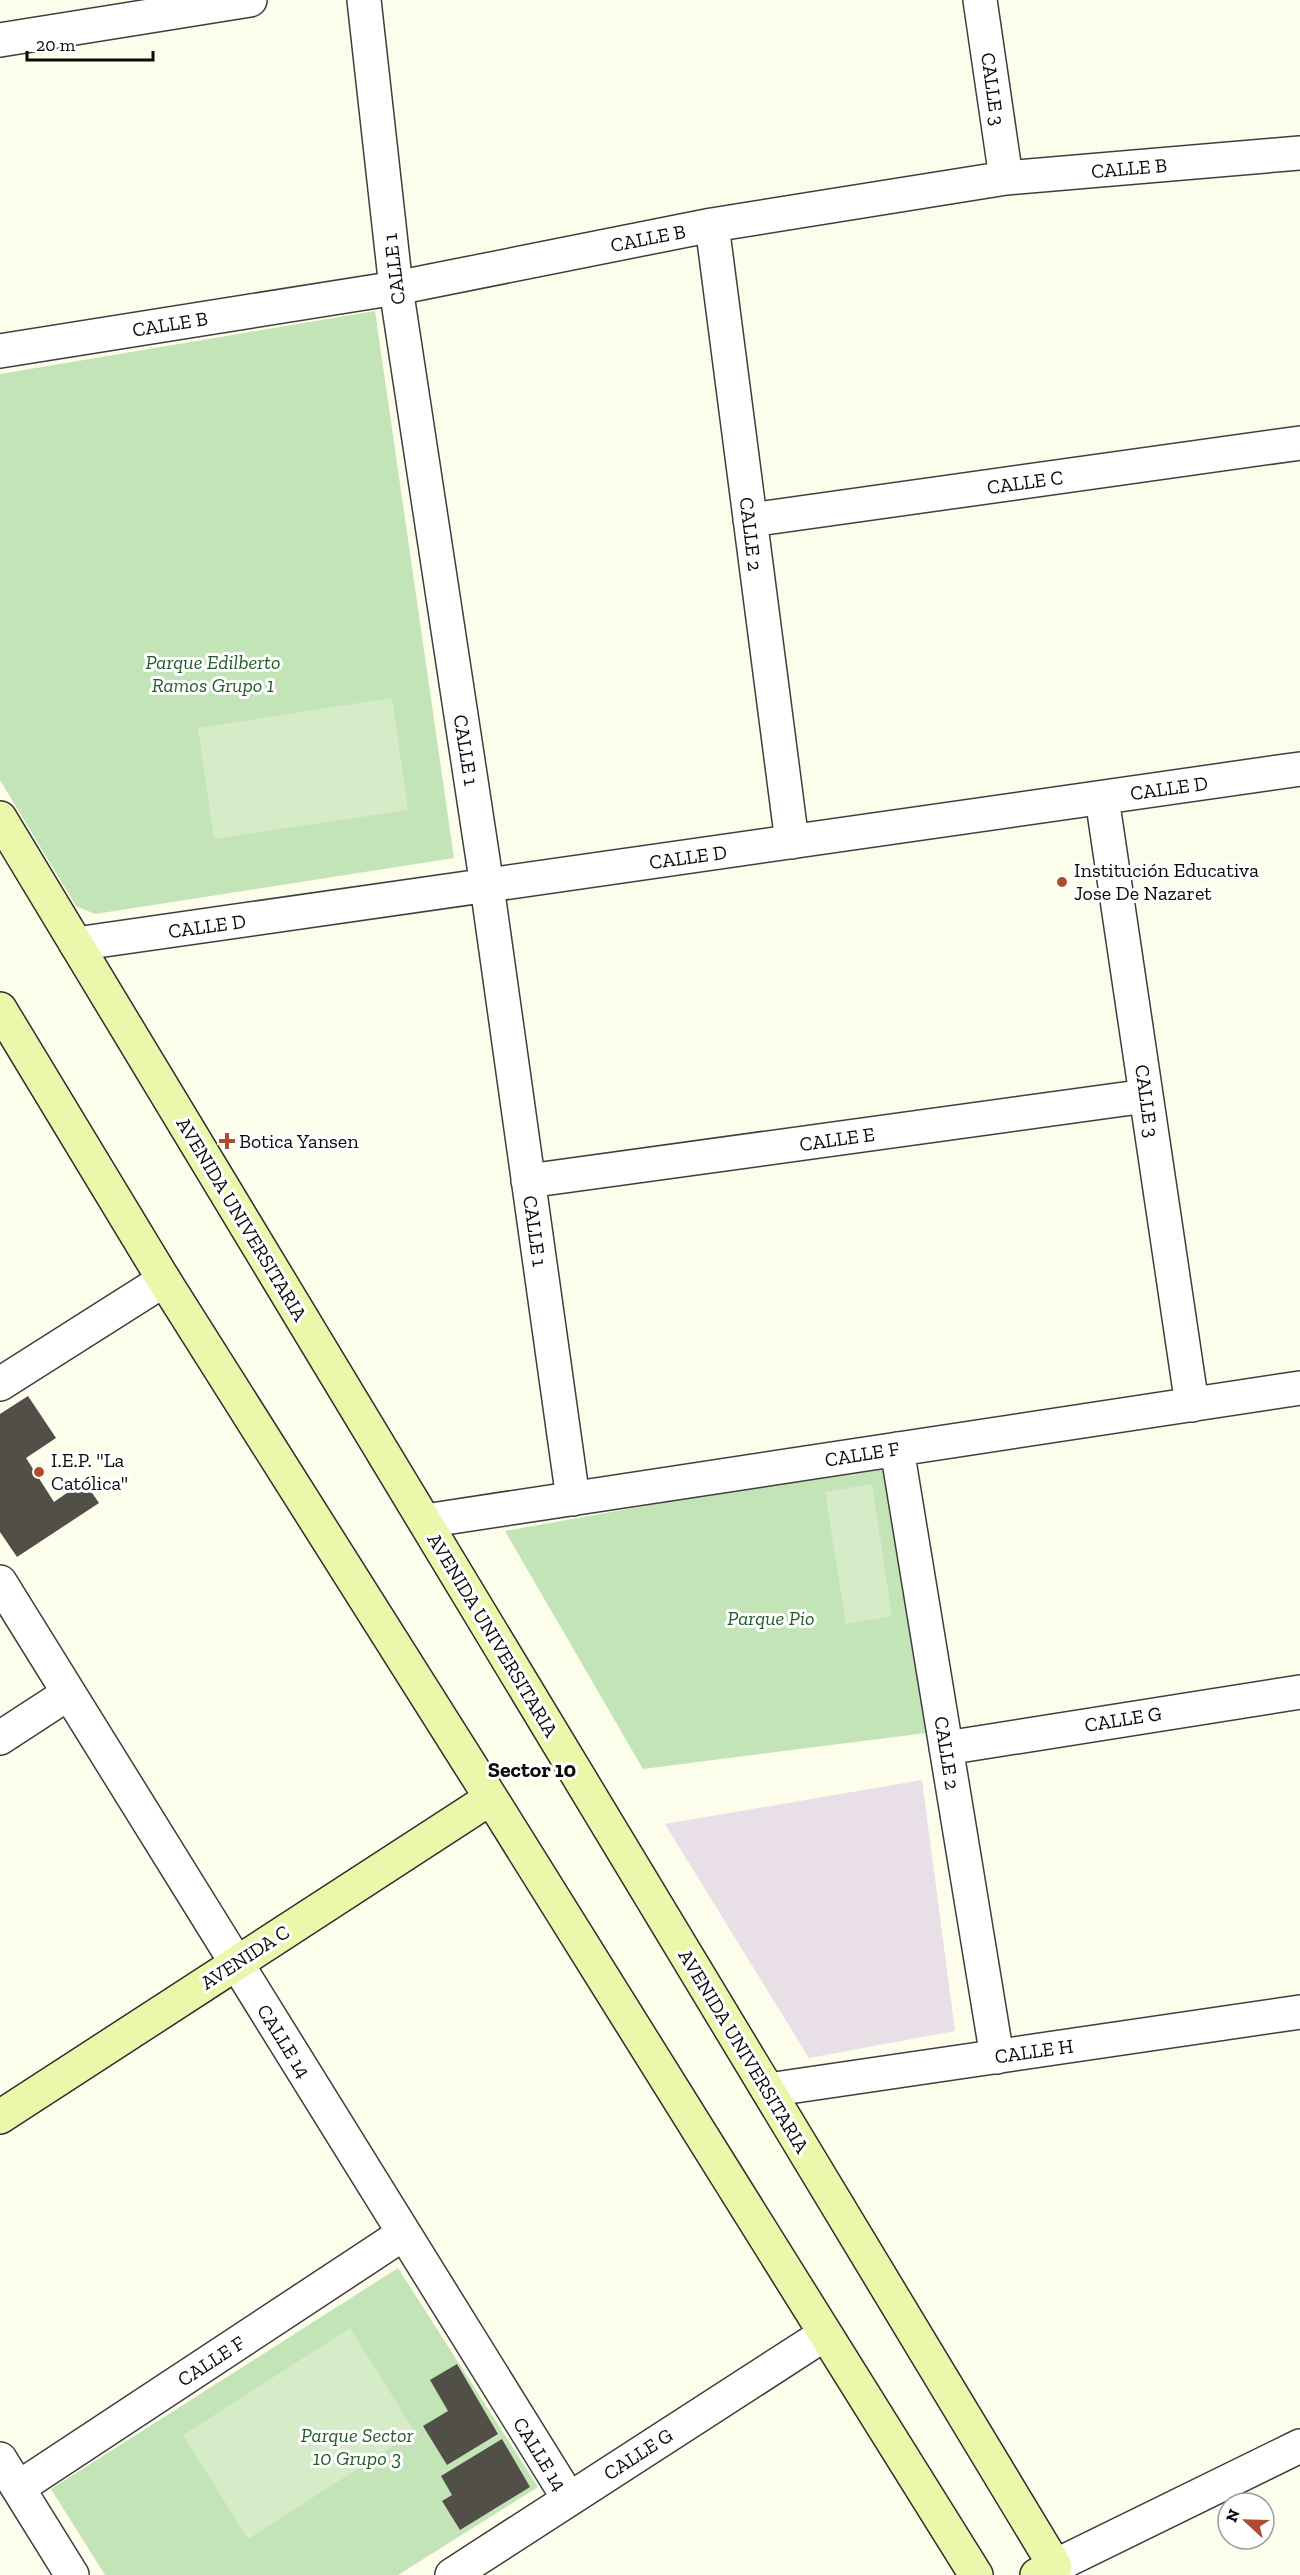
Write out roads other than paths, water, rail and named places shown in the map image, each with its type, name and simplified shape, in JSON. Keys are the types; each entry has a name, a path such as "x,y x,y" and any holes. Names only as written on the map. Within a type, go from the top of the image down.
{"street":[{"path":"0,40 250,0"},
{"name":"CALLE 1","path":"364,0 396,288 487,886 573,1499"},
{"name":"CALLE 3","path":"980,0 1006,178"},
{"name":"CALLE B","path":"0,351 396,288 712,225 1006,178 1300,153"},
{"name":"CALLE 2","path":"712,225 792,842"},
{"name":"CALLE C","path":"750,520 1300,443"},
{"name":"CALLE D","path":"76,945 1300,769"},
{"name":"CALLE 3","path":"1102,798 1192,1405"},
{"name":"AVENIDA UNIVERSITARIA","path":"0,818 768,2090 1051,2572"},
{"path":"0,1009 164,1280 491,1798 976,2575"},
{"name":"CALLE E","path":"528,1182 1146,1096"},
{"path":"0,1384 164,1280"},
{"name":"CALLE F","path":"424,1521 1300,1388"},
{"name":"CALLE 2","path":"897,1449 997,2056"},
{"name":"CALLE 14","path":"0,1582 568,2499"},
{"name":"CALLE G","path":"946,1748 1300,1692"},
{"path":"0,1737 69,1693"},
{"name":"AVENIDA C","path":"0,2117 491,1798"},
{"name":"CALLE H","path":"768,2090 1300,2012"},
{"name":"CALLE F","path":"18,2488 403,2234"},
{"name":"CALLE G","path":"452,2575 825,2334"},
{"path":"1051,2572 1300,2446"},
{"path":"0,2459 72,2575"}],"place":[{"name":"Institución Educativa Jose De Nazaret","path":"1062,882"},
{"name":"Botica Yansen","path":"227,1141"},
{"name":"I.E.P. \"La Católica\"","path":"39,1472"}],"district":[{"name":"Sector 10","path":"532,1769"}],"park label":[{"name":"Parque Edilberto Ramos Grupo 1","path":"213,674"},
{"name":"Parque Pio","path":"771,1618"},
{"name":"Parque Sector 10 Grupo 3","path":"357,2446"}]}
